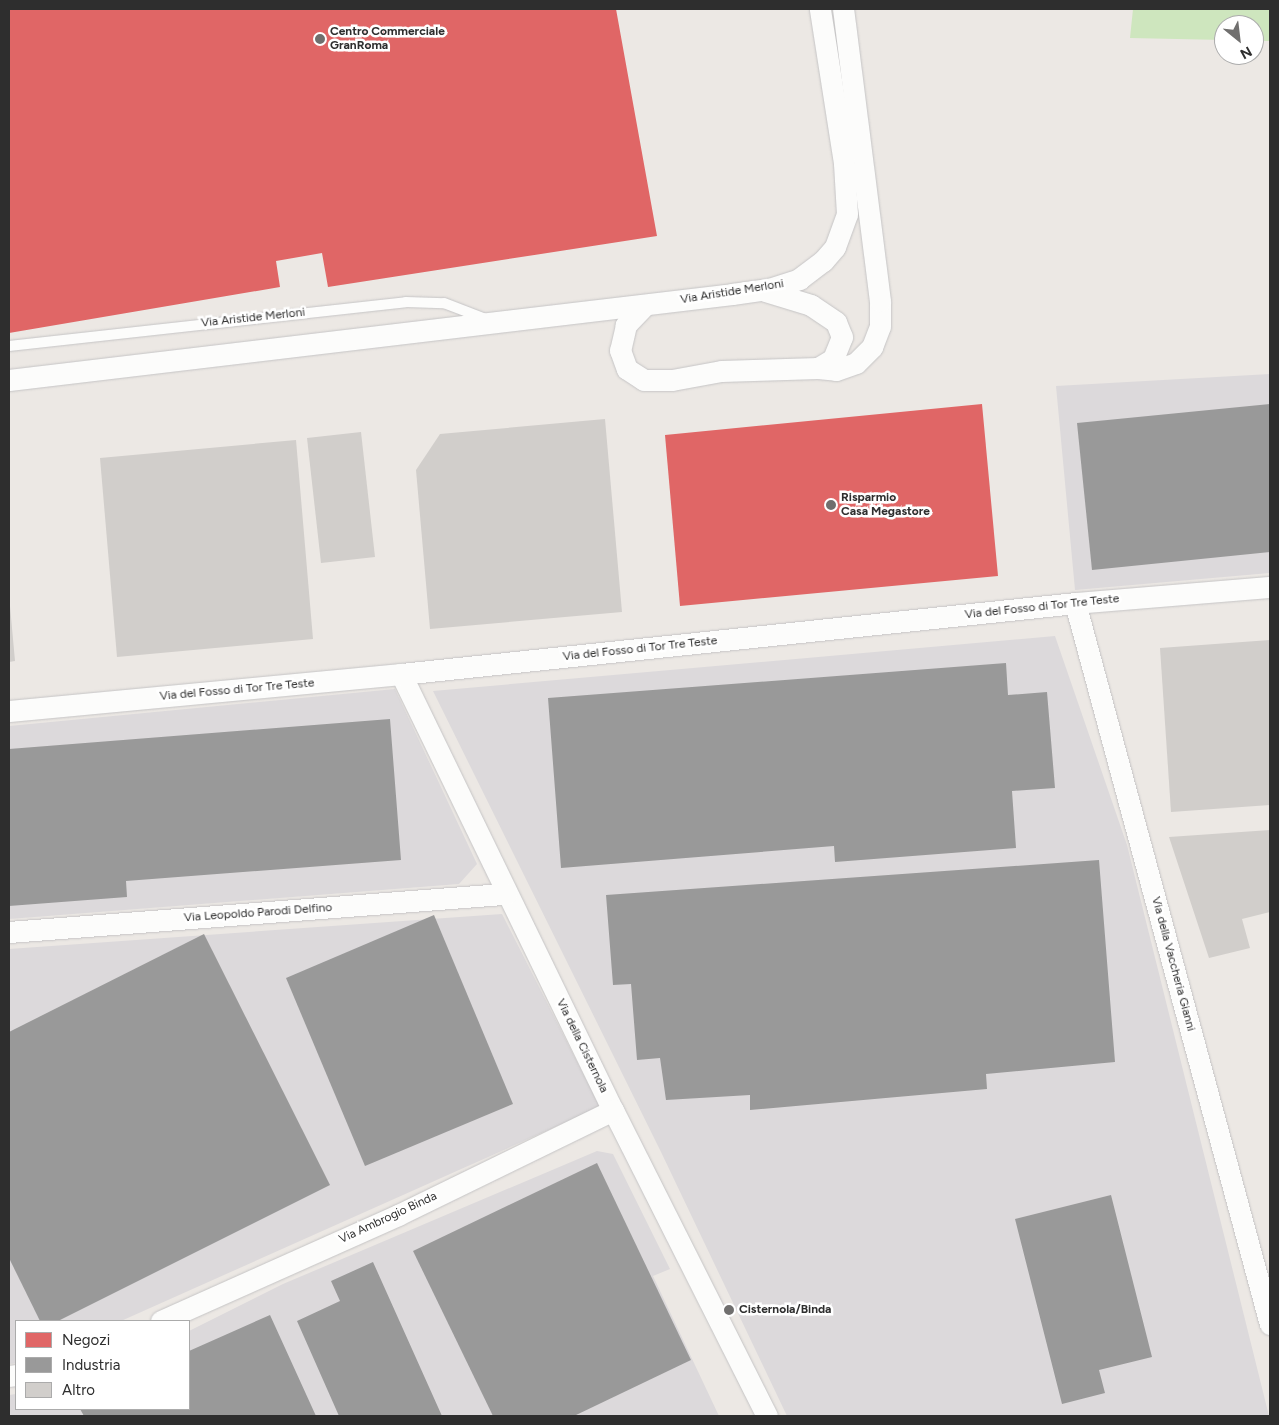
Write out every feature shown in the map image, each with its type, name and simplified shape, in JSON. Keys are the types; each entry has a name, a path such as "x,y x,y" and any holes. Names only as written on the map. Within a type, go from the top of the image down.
{"street":[{"name":"Via Aristide Merloni","path":"9,380 762,290 787,284 814,269 835,247 845,222 844,163 820,9"},
{"path":"645,304 626,325 620,350 627,369 644,380 672,380 721,371 818,368 836,370 856,363 872,347 880,326 880,301 843,9"},
{"path":"762,290 811,305 836,322 842,337 840,346 832,359 818,368"},
{"name":"Via del Fosso di Tor Tre Teste","path":"9,711 401,674 1075,603 1270,587"},
{"name":"Via della Vaccheria Gianni","path":"1075,603 1270,1324"},
{"name":"Via della Cisternola","path":"401,674 613,1110 767,1416"},
{"name":"Via Leopoldo Parodi Delfino","path":"9,932 507,894"},
{"name":"Via Ambrogio Binda","path":"163,1320 398,1215 613,1110"}],"lane":[{"name":"Via Aristide Merloni","path":"9,346 406,302 444,303 494,323"}],"shaded area":[{"path":"1270,374 1270,573 1075,590 1056,386"},
{"path":"1055,636 1127,845 1269,1416 787,1416 661,1152 433,691"},
{"path":"395,689 477,864 459,884 9,919 9,726"},
{"path":"502,914 600,1107 123,1320 15,1320 15,1363 9,1364 9,949"},
{"path":"597,1151 613,1154 670,1269 653,1276 719,1416 9,1416 9,1395 15,1394 15,1410 190,1410 190,1330 283,1284"}],"green space":[{"path":"1133,9 1270,9 1270,41 1264,41 1264,15 1214,15 1214,40 1130,38"}],"building: Negozi":[{"path":"9,9 616,9 657,236 328,287 322,253 276,261 280,287 9,333"},
{"name":"Risparmio Casa Megastore","path":"982,404 998,576 680,606 665,435"}],"building: Industria":[{"path":"1270,404 1270,552 1092,570 1077,423"},
{"path":"1006,663 1008,695 1047,692 1055,788 1012,791 1016,848 835,862 834,846 561,868 548,698"},
{"path":"390,719 401,860 126,881 127,897 9,906 9,749"},
{"path":"1099,860 1115,1062 986,1074 987,1089 750,1110 750,1095 666,1100 660,1058 637,1060 631,984 613,985 606,895"},
{"path":"434,915 513,1104 365,1166 286,978"},
{"path":"204,934 330,1185 60,1320 40,1320 9,1258 9,1032"},
{"path":"597,1163 691,1360 574,1416 493,1416 413,1251"},
{"path":"1111,1195 1152,1357 1099,1370 1105,1393 1062,1404 1015,1219"},
{"path":"373,1262 442,1416 339,1416 297,1321 340,1301 331,1281"},
{"path":"270,1315 316,1416 84,1416 81,1410 190,1410 190,1351"}],"building: Altro":[{"path":"605,419 622,612 430,629 416,470 440,434"},
{"path":"361,432 375,557 321,563 307,438"},
{"path":"296,440 313,639 117,657 100,458"},
{"path":"9,595 15,661 9,662"},
{"path":"1270,640 1270,805 1171,812 1160,648"},
{"path":"1270,830 1270,912 1242,919 1250,948 1209,958 1169,837"}],"place":[{"name":"Centro Commerciale GranRoma","path":"320,39"},
{"name":"Risparmio Casa Megastore","path":"831,505"},
{"name":"Cisternola/Binda","path":"729,1310"}]}
